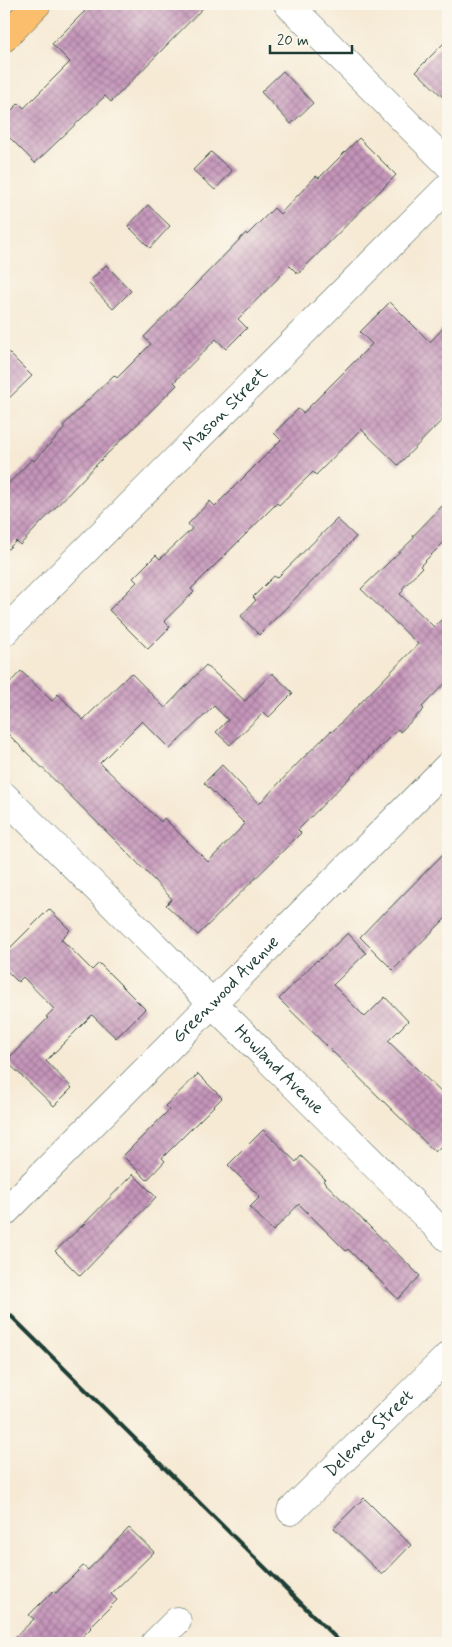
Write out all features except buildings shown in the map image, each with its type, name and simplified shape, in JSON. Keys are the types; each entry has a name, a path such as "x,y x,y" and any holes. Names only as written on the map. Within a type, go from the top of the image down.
{"main road":[{"path":"4,38 37,4"}],"street":[{"path":"288,4 448,164"},
{"name":"Mason Street","path":"4,632 448,187"},
{"name":"Greenwood Avenue","path":"4,1213 448,766"},
{"name":"Howland Avenue","path":"4,796 448,1238"},
{"name":"Delence Street","path":"291,1511 448,1356"},
{"path":"155,1643 177,1621"}],"railway":[{"path":"4,1309 341,1643"}]}
